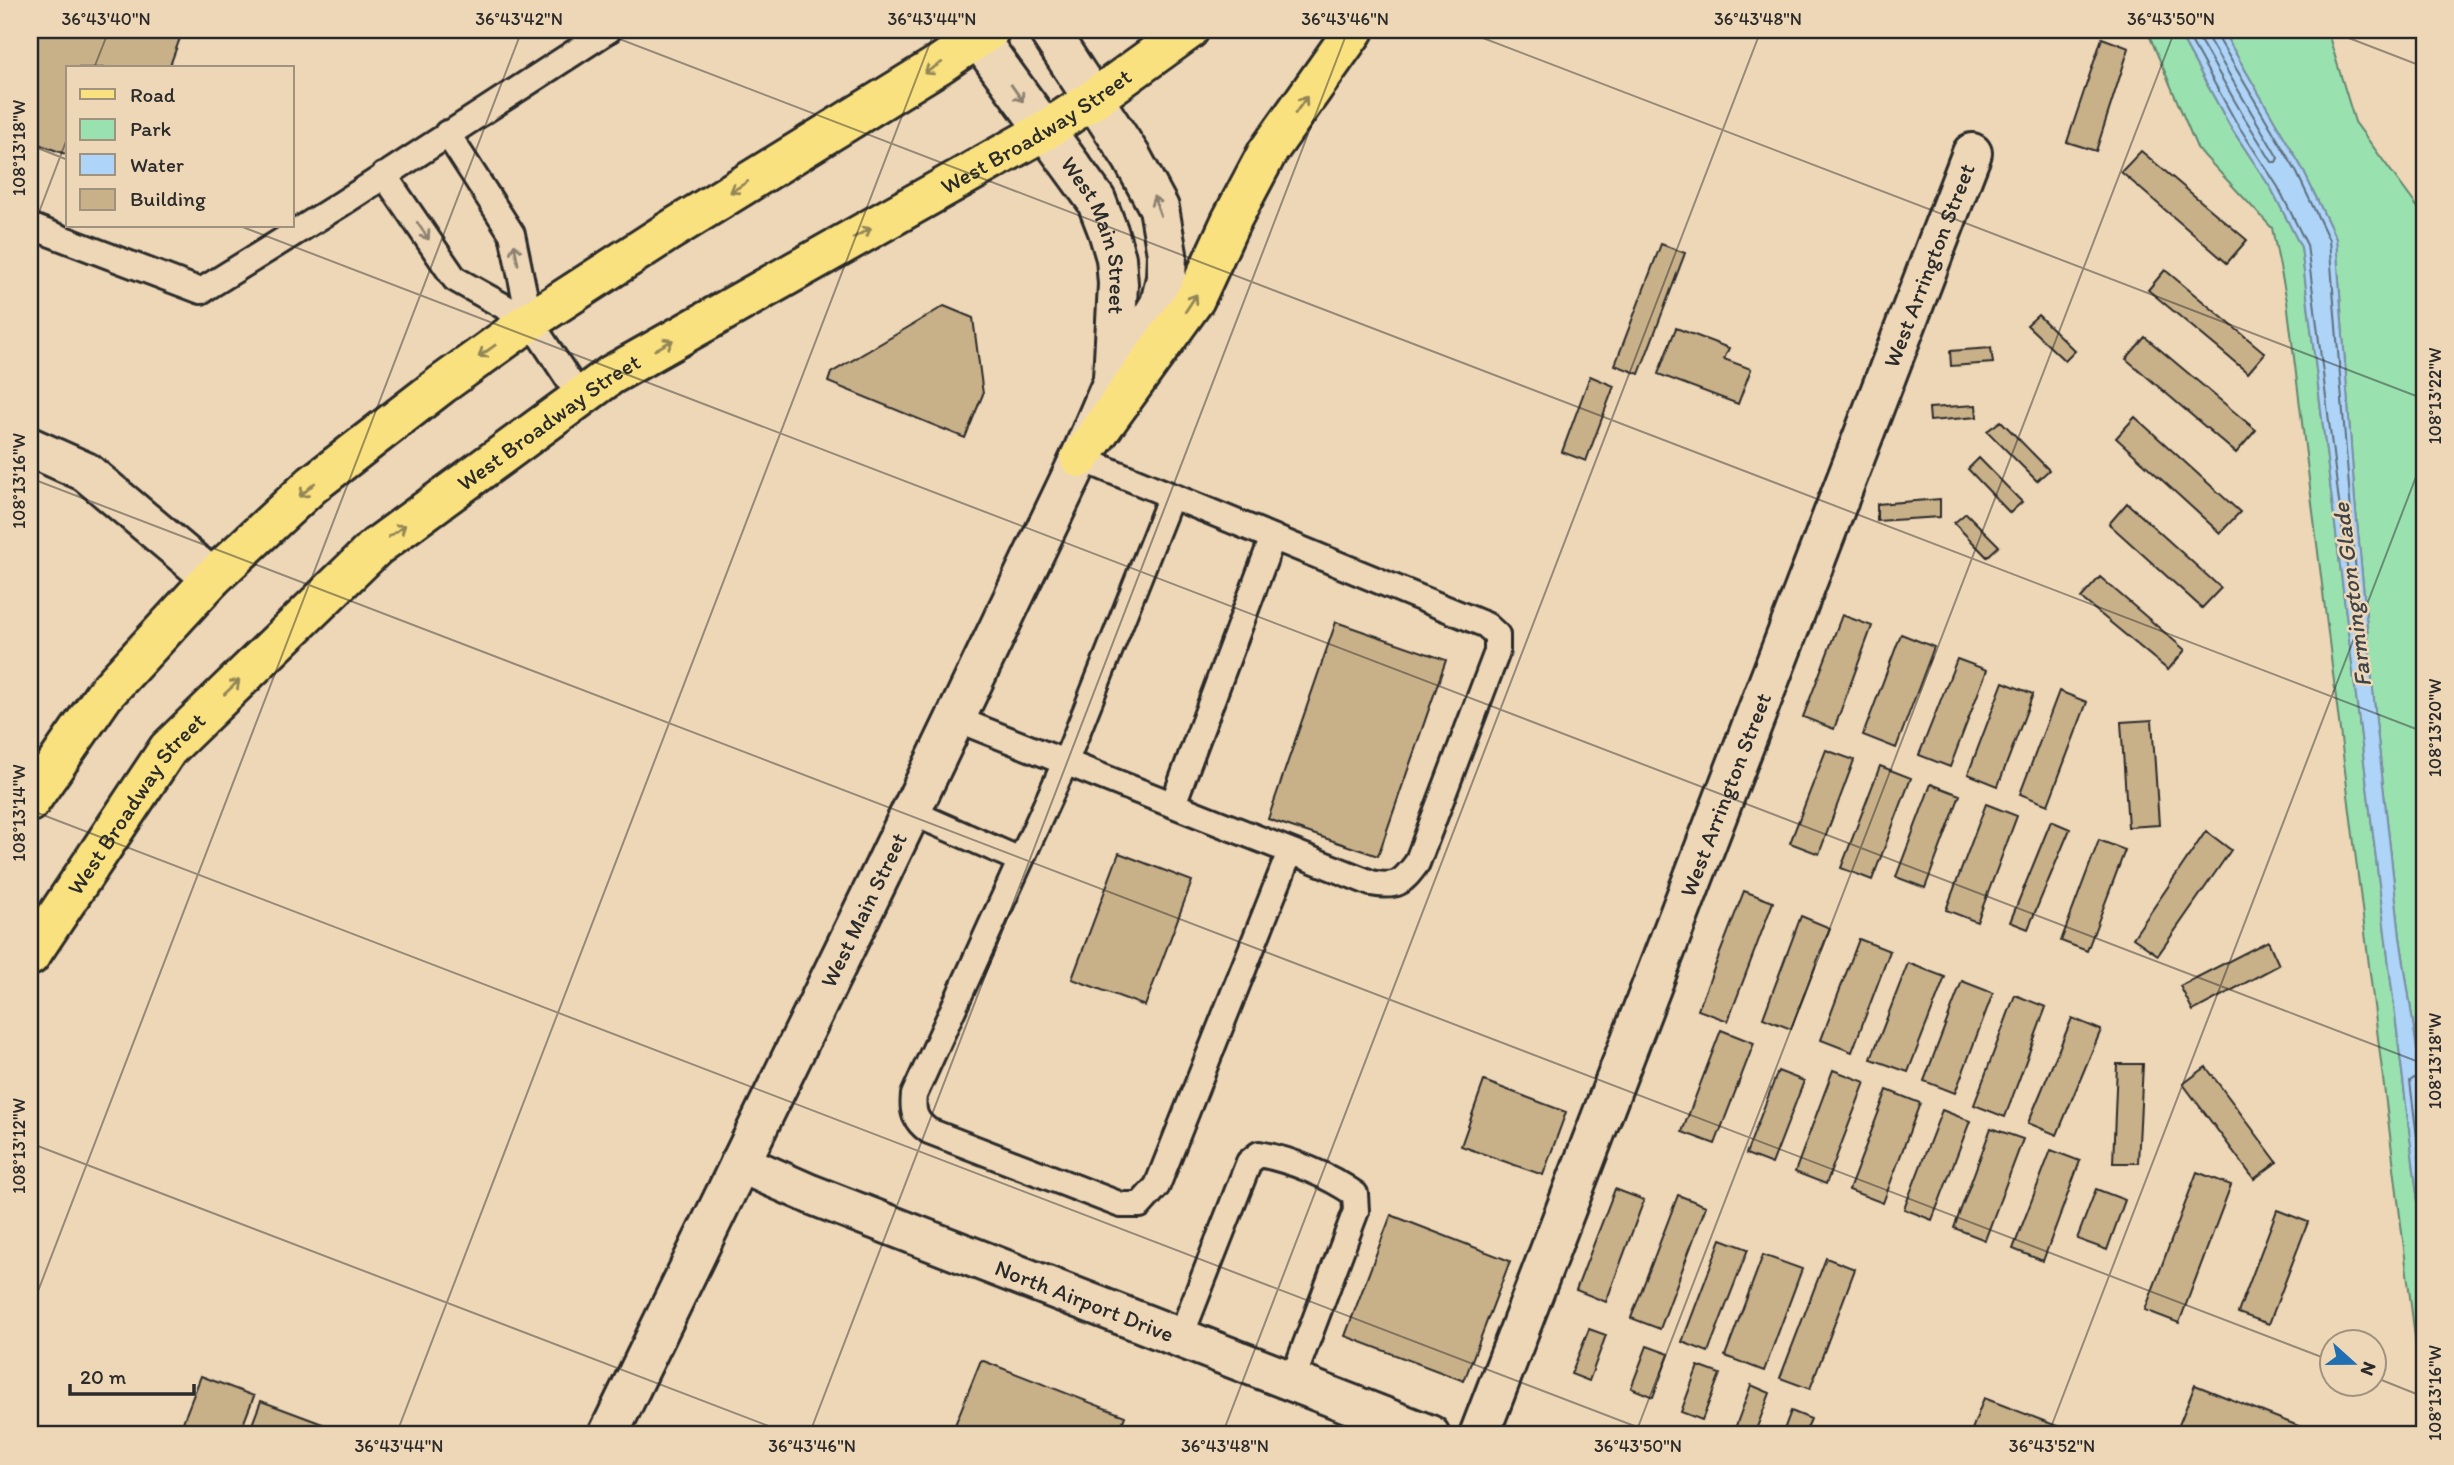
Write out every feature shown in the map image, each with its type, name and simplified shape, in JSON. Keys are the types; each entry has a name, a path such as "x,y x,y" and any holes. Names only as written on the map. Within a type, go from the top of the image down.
{"main road":[{"name":"West Main Street","path":"608,1435 956,719 1080,458 1113,381 1160,304 1166,278 1167,254 1158,208 1149,187 1048,30"},
{"name":"West Broadway Street","path":"30,956 169,749 376,547 611,374 1044,131 1189,30"},
{"path":"1080,458 1195,299 1267,153 1354,30"},
{"name":"West Main Street","path":"980,32 1044,131 1096,200 1112,245 1118,284 1113,381"},
{"path":"30,802 104,695 212,578 313,484 441,384 530,321 666,233 940,64 980,32"},
{"name":"West Arrington Street","path":"1479,1435 1972,153"},
{"path":"30,447 86,472 212,578"},
{"name":"North Airport Drive","path":"740,1163 810,1194 1430,1435"}],"lane":[{"path":"30,226 201,291 341,204 609,30"},
{"path":"447,133 512,234 530,321 580,397"},
{"path":"384,175 455,279 530,321"},
{"path":"956,719 1371,883 1389,886 1404,880 1417,863 1497,652 1497,635 1486,625 1080,458"},
{"path":"1171,496 1065,763 914,1095 912,1108 917,1122 929,1130 1121,1206 1140,1205 1157,1186 1290,852"},
{"path":"1174,804 1273,537"},
{"path":"911,812 1020,860"},
{"path":"1180,1338 1249,1162 1259,1154 1277,1157 1341,1184 1355,1194 1356,1211 1293,1381"}],"green space":[{"path":"2147,30 2177,30 2230,126 2272,190 2301,247 2424,1251 2424,1430 2420,1378 2287,301 2272,228 2197,148"},
{"path":"2222,30 2327,30 2355,122 2424,216 2424,1096 2400,937 2376,721 2355,501 2336,239 2302,168"}],"water":[{"name":"Farmington Glade","path":"2177,30 2222,30 2302,168 2336,239 2355,501 2376,721 2400,937 2424,1096 2424,1251 2301,247 2272,190 2230,126"}],"building":[{"path":"30,30 183,30 170,66 66,66 66,154 30,141"},
{"path":"2102,38 2129,48 2096,151 2067,142"},
{"path":"2141,151 2247,240 2227,263 2121,172"},
{"path":"1661,244 1685,253 1639,374 1615,365"},
{"path":"2165,270 2265,353 2248,373 2148,290"},
{"path":"944,306 973,318 983,394 965,438 828,382 831,373"},
{"path":"2038,315 2075,351 2065,361 2027,325"},
{"path":"1676,328 1729,348 1724,359 1751,369 1738,404 1658,374"},
{"path":"2145,337 2256,430 2236,453 2126,359"},
{"path":"1991,348 1993,363 1951,366 1950,351"},
{"path":"1590,376 1614,386 1586,461 1562,452"},
{"path":"1976,405 1977,417 1930,421 1929,408"},
{"path":"2135,417 2240,512 2220,533 2116,438"},
{"path":"2001,421 2049,470 2037,481 1987,431"},
{"path":"1979,458 2022,502 2010,513 1968,469"},
{"path":"1940,499 1940,517 1877,521 1877,504"},
{"path":"2127,503 2221,588 2202,608 2109,524"},
{"path":"1966,513 1999,546 1987,557 1954,523"},
{"path":"2100,577 2185,650 2168,670 2081,598"},
{"path":"1842,615 1872,626 1834,729 1803,717"},
{"path":"1336,622 1446,660 1378,856 1268,819"},
{"path":"1901,634 1934,647 1896,748 1863,735"},
{"path":"1957,659 1987,670 1950,767 1919,755"},
{"path":"2003,682 2033,694 1998,786 1968,774"},
{"path":"2059,691 2087,702 2048,805 2020,794"},
{"path":"2152,720 2159,825 2128,827 2121,722"},
{"path":"1826,750 1854,760 1819,854 1790,843"},
{"path":"1880,766 1911,778 1872,880 1841,868"},
{"path":"1931,784 1960,795 1925,888 1896,877"},
{"path":"1986,804 2017,816 1977,922 1946,910"},
{"path":"2051,821 2070,829 2028,929 2010,922"},
{"path":"2206,831 2231,850 2158,955 2133,938"},
{"path":"2099,840 2125,850 2087,951 2061,941"},
{"path":"1119,853 1192,881 1145,1006 1072,979"},
{"path":"1744,891 1773,902 1728,1021 1698,1010"},
{"path":"1801,916 1830,928 1791,1029 1763,1018"},
{"path":"1859,939 1890,951 1852,1052 1821,1040"},
{"path":"2268,941 2279,965 2193,1011 2180,986"},
{"path":"1908,963 1945,977 1908,1072 1871,1059"},
{"path":"1962,981 1993,993 1955,1093 1924,1081"},
{"path":"2015,995 2046,1007 2005,1117 1974,1105"},
{"path":"2072,1018 2101,1030 2057,1135 2028,1123"},
{"path":"1721,1030 1754,1043 1715,1144 1682,1132"},
{"path":"2117,1064 2143,1064 2138,1163 2113,1163"},
{"path":"2206,1067 2277,1162 2254,1179 2183,1084"},
{"path":"1833,1070 1865,1082 1826,1184 1795,1172"},
{"path":"1778,1071 1804,1081 1772,1164 1746,1154"},
{"path":"1484,1081 1566,1112 1543,1175 1461,1146"},
{"path":"1887,1090 1920,1103 1883,1203 1849,1190"},
{"path":"1942,1110 1970,1121 1932,1220 1904,1209"},
{"path":"1991,1128 2023,1139 1985,1240 1954,1228"},
{"path":"2051,1150 2080,1161 2043,1261 2013,1249"},
{"path":"2197,1172 2231,1185 2179,1323 2145,1310"},
{"path":"1615,1189 1644,1200 1606,1302 1576,1290"},
{"path":"2096,1189 2125,1200 2107,1250 2077,1239"},
{"path":"1678,1195 1706,1206 1660,1329 1631,1318"},
{"path":"2277,1210 2308,1222 2269,1324 2238,1313"},
{"path":"1391,1215 1510,1261 1464,1381 1345,1336"},
{"path":"1721,1239 1748,1249 1708,1352 1682,1342"},
{"path":"1763,1255 1802,1269 1764,1371 1725,1356"},
{"path":"1826,1258 1855,1269 1810,1389 1780,1378"},
{"path":"1589,1329 1606,1335 1589,1381 1571,1374"},
{"path":"1647,1346 1669,1354 1653,1397 1631,1388"},
{"path":"981,1360 1125,1416 1118,1435 951,1435"},
{"path":"1698,1366 1720,1374 1702,1420 1681,1412"},
{"path":"201,1376 254,1396 239,1435 178,1435"},
{"path":"1751,1385 1770,1393 1754,1435 1735,1435 1733,1434"},
{"path":"2195,1385 2321,1435 2175,1435"},
{"path":"1984,1398 2070,1431 2068,1435 1970,1435"},
{"path":"261,1401 352,1435 248,1435"},
{"path":"1791,1411 1811,1419 1804,1435 1782,1435"}]}
